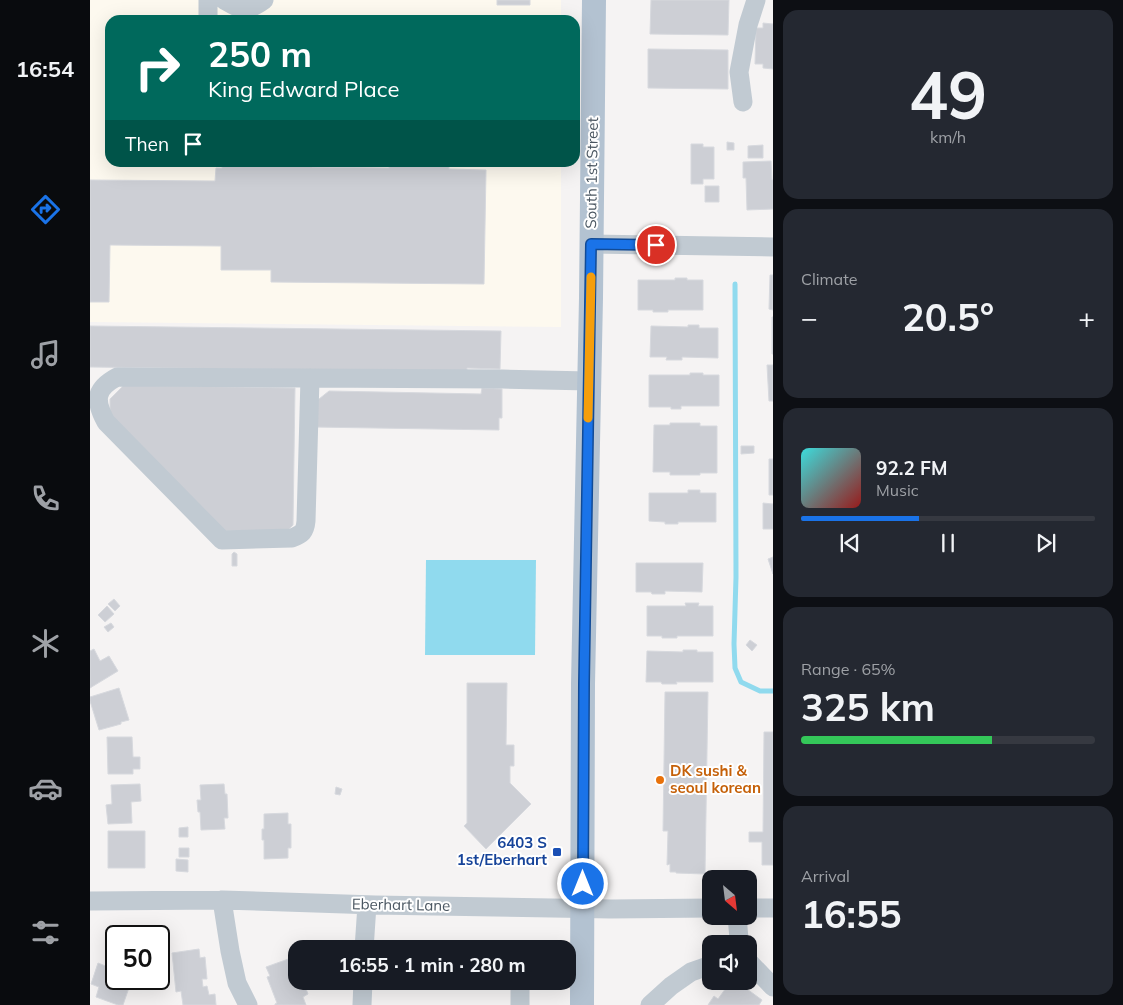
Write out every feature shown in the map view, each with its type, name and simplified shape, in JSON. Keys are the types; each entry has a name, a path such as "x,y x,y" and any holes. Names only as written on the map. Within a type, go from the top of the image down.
{"main road":[{"name":"South 1st Street","path":"582,1005 584,684 594,0"}],"street":[{"path":"208,0 208,15"},
{"path":"224,0 241,10 254,7 264,0"},
{"path":"743,102 739,72 748,25 756,0"},
{"path":"591,244 773,247"},
{"path":"310,378 306,521 305,528 300,535 292,538 222,540 106,422 99,408 102,389 108,382 118,376 493,379 589,381"},
{"path":"222,900 237,983 248,1005"},
{"name":"Eberhart Lane","path":"90,901 222,900 367,905 702,908"},
{"path":"365,940 367,905"},
{"path":"758,908 773,908"},
{"path":"650,1005 671,986 691,972 702,968"},
{"path":"757,970 773,987"},
{"path":"362,1005 363,990"},
{"path":"520,990 520,1005"}],"shaded area":[{"path":"90,0 561,0 561,15 105,15 105,167 561,167 561,327 90,322"}],"water":[{"path":"426,560 536,560 535,655 425,655"}],"building":[{"path":"497,0 530,0 530,5 497,5"},
{"path":"651,0 729,0 728,35 650,34"},
{"path":"763,23 773,24 773,69 763,68 763,64 755,64 756,28 763,28"},
{"path":"648,49 728,50 728,89 648,88"},
{"path":"727,142 734,143 734,150 727,150"},
{"path":"691,144 703,144 703,147 714,147 714,179 703,179 703,184 691,184"},
{"path":"763,145 763,158 748,158 748,146"},
{"path":"771,161 773,209 747,210 746,178 743,178 743,162"},
{"path":"449,167 449,169 486,170 484,284 271,282 271,270 221,270 221,246 110,245 109,302 90,302 90,180 215,181 216,168"},
{"path":"705,186 719,186 719,202 705,202"},
{"path":"770,275 773,275 773,310 769,309"},
{"path":"675,278 703,280 703,310 653,312 653,310 638,310 638,280 675,280"},
{"path":"773,317 773,354 772,354"},
{"path":"688,325 699,325 699,328 718,328 718,358 682,357 682,360 666,360 667,357 650,357 651,326 688,327"},
{"path":"90,326 501,331 500,369 467,368 467,372 90,367"},
{"path":"767,365 773,365 773,401 769,401"},
{"path":"690,373 719,375 719,406 681,406 681,409 649,407 649,375 690,375"},
{"path":"124,385 295,388 293,525 286,532 223,531 110,415 110,399"},
{"path":"482,388 502,389 502,418 499,418 499,430 314,427 314,403 329,391 481,394"},
{"path":"670,423 700,423 700,426 717,426 717,473 670,475 670,472 653,472 654,425 670,425"},
{"path":"741,446 754,446 754,453 741,454"},
{"path":"769,459 773,459 773,495 769,495"},
{"path":"688,490 700,490 700,493 716,493 716,522 665,524 665,522 649,521 649,493 688,493"},
{"path":"763,503 773,504 773,529 763,529"},
{"path":"234,552 237,554 237,566 232,566 232,554"},
{"path":"773,557 773,574 768,559"},
{"path":"636,563 703,563 702,592 665,591 665,594 652,594 651,592 636,592"},
{"path":"114,599 120,606 115,611 108,604"},
{"path":"685,603 699,603 698,606 713,606 713,636 662,638 662,636 647,636 647,606 686,606"},
{"path":"107,606 114,614 105,622 98,615"},
{"path":"111,623 114,627 108,632 104,627"},
{"path":"750,640 757,645 752,651 746,645"},
{"path":"94,649 100,661 109,656 118,671 90,688 90,651"},
{"path":"683,650 713,652 713,682 662,684 661,682 646,682 647,651 683,652"},
{"path":"467,683 507,683 506,745 514,745 514,766 510,766 510,783 531,804 486,849 464,826 467,823"},
{"path":"119,688 129,720 99,730 90,697"},
{"path":"665,692 708,692 705,870 702,870 702,874 670,872 670,864 667,865 668,831 663,831"},
{"path":"764,732 773,732 773,865 762,865 762,842 749,842 749,832 763,832"},
{"path":"107,737 132,737 133,757 140,757 140,769 133,769 133,774 108,774"},
{"path":"140,784 141,801 131,802 132,823 108,824 106,805 112,804 111,785"},
{"path":"224,784 225,794 227,794 228,818 224,818 225,829 201,830 197,800 201,800 200,785"},
{"path":"336,787 342,789 340,795 335,794"},
{"path":"288,813 288,824 291,824 291,848 288,848 288,858 264,859 262,829 264,829 264,814"},
{"path":"188,827 188,837 179,837 179,828"},
{"path":"108,831 145,831 145,868 108,868"},
{"path":"179,848 189,848 189,857 179,857"},
{"path":"176,859 188,860 188,872 176,871"},
{"path":"199,949 200,958 205,957 207,979 202,979 203,987 207,986 209,995 215,994 216,1005 183,1005 181,991 176,992 172,953"},
{"path":"288,959 288,990 306,990 308,994 303,997 306,1005 275,1005 277,1003 267,977 270,976 266,967"},
{"path":"98,963 105,966 105,990 128,990 123,1005 96,997 99,987 91,984"},
{"path":"724,990 748,990 762,1000 759,1005 708,1005 714,996 718,999"}],"waterway":[{"path":"735,284 735,668 741,682 760,691 773,691"}],"slow traffic":[{"path":"588,418 591,277"}],"place":[{"name":"DK sushi & seoul korean","path":"660,780"},
{"name":"6403 S 1st/Eberhart","path":"557,852"}],"route":[{"path":"583,884 591,244 656,245"}]}
